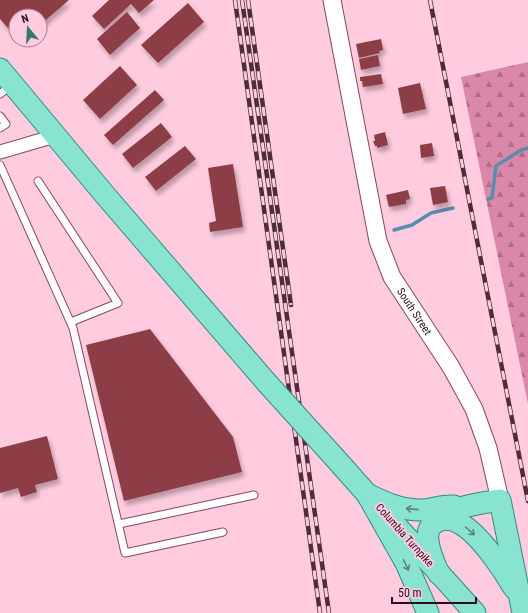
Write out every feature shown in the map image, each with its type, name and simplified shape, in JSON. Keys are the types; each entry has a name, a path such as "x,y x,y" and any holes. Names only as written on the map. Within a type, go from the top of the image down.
{"main road":[{"path":"4,82 55,136 267,383 367,494 406,563 428,613"},
{"path":"367,494 397,507 423,510 444,505 465,506"},
{"name":"Columbia Turnpike","path":"367,494 475,613"},
{"path":"439,574 432,559 428,545 429,532 433,524 448,512 465,506 500,500"},
{"name":"South Street","path":"500,500 521,606"},
{"path":"433,524 439,520 446,519 462,524 471,531 502,569 521,606"}],"street":[{"name":"South Street","path":"332,0 378,241 392,277 451,367 474,409 488,448 500,500"},
{"path":"0,152 55,136"}],"lane":[{"path":"0,116 6,124 0,128"},
{"path":"0,165 71,322 125,553 223,532"},
{"path":"38,181 118,303 71,322"},
{"path":"119,524 254,495"}],"green space":[{"path":"528,62 528,404 461,77"}],"building":[{"path":"0,0 69,0 48,18 48,8 8,8 8,28 0,19"},
{"path":"109,0 154,0 139,13 131,4 104,29 92,16"},
{"path":"188,3 204,22 158,63 141,45"},
{"path":"127,12 140,28 110,55 97,39"},
{"path":"381,39 383,50 379,51 380,53 359,58 356,44"},
{"path":"378,55 380,66 361,70 359,59"},
{"path":"120,66 137,85 100,119 83,100"},
{"path":"381,74 383,84 363,87 360,77"},
{"path":"420,83 426,109 403,114 398,88"},
{"path":"155,90 164,100 113,145 104,135"},
{"path":"161,123 172,137 133,168 122,154"},
{"path":"385,132 388,145 377,148 373,141 375,141 374,135"},
{"path":"432,143 434,156 421,158 420,145"},
{"path":"185,146 196,159 156,191 145,177"},
{"path":"233,164 243,227 210,232 209,223 216,221 208,168"},
{"path":"445,186 448,202 433,205 430,188"},
{"path":"408,190 410,199 406,200 406,204 389,207 386,195"},
{"path":"150,329 233,437 242,472 124,501 86,345"},
{"path":"47,436 58,479 35,485 37,492 21,497 18,488 0,493 0,448"}],"waterway":[{"path":"488,199 492,198 496,166 521,150 528,148"},
{"path":"394,230 412,225 431,213 453,208"}],"railway":[{"path":"235,0 320,613"},
{"path":"242,0 329,613"},
{"path":"248,0 291,305"},
{"path":"430,0 528,501"}]}
